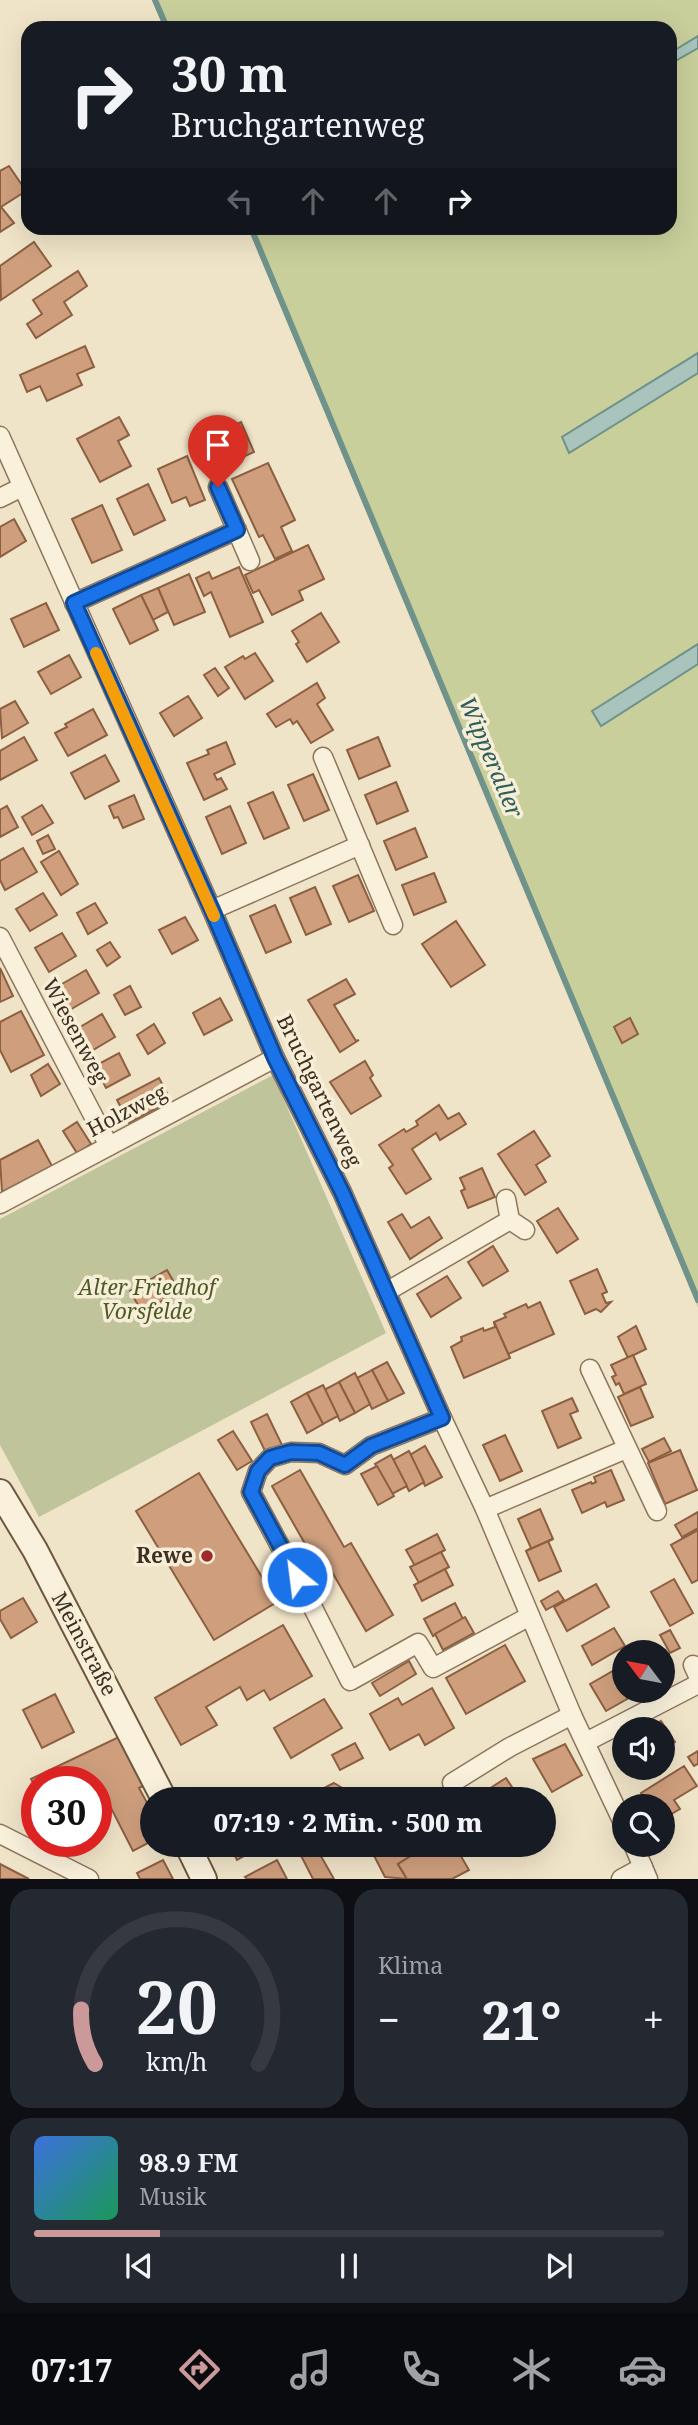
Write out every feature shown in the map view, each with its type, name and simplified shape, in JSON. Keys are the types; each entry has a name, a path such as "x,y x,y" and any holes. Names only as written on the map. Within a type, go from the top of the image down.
{"street":[{"name":"Bruchgartenweg","path":"0,436 212,910 275,1058 342,1192 485,1508 572,1715 612,1799"},
{"path":"0,498 22,487"},
{"path":"218,487 250,561"},
{"path":"74,603 237,530"},
{"path":"323,757 393,925"},
{"path":"212,910 359,845"},
{"name":"Wiesenweg","path":"0,937 109,1146"},
{"name":"Holzweg","path":"0,1204 275,1058"},
{"path":"506,1199 510,1220 525,1230"},
{"path":"386,1292 510,1220"},
{"path":"590,1368 657,1511"},
{"path":"442,1418 371,1446 345,1465 319,1453 291,1452 270,1458 258,1471 251,1492 349,1681 418,1643 433,1668 530,1616"},
{"path":"485,1508 626,1449"},
{"name":"Meinstraße","path":"0,1492 35,1550 158,1787"},
{"path":"586,1742 698,1684"},
{"path":"452,1783 510,1747 572,1715"},
{"path":"0,1834 89,1879"},
{"path":"193,1857 204,1879"},
{"path":"621,1879 646,1873 639,1857"}],"green space":[{"path":"153,0 698,0 698,1308 253,235 677,235 677,21 162,21"},
{"name":"Alter Friedhof Vorsfelde","path":"273,1075 386,1333 39,1517 0,1445 0,1219"}],"water":[{"path":"698,36 698,48 677,60 677,49"},
{"path":"698,353 698,373 569,453 562,437"},
{"path":"698,644 698,664 601,726 592,711"}],"building":[{"path":"9,166 21,184 21,194 1,207 14,223 0,232 0,171"},
{"path":"34,242 51,266 1,300 0,266"},
{"path":"78,271 87,286 64,302 72,315 36,338 27,324 42,314 33,300"},
{"path":"85,346 94,367 77,374 82,385 47,401 40,386 27,392 20,375"},
{"path":"119,417 129,435 118,441 131,466 100,482 77,439"},
{"path":"241,422 254,452 220,467 207,437"},
{"path":"187,456 205,500 190,506 186,497 172,503 158,469"},
{"path":"268,463 295,520 281,527 292,551 275,559 263,535 259,537 232,479"},
{"path":"148,484 165,520 134,535 117,499"},
{"path":"102,505 122,550 92,563 72,519"},
{"path":"14,519 26,541 0,557 0,527"},
{"path":"308,545 324,579 299,591 303,600 272,615 259,590 253,593 245,575"},
{"path":"239,567 263,622 230,637 211,592 204,596 196,578 209,572 212,579"},
{"path":"189,574 205,612 174,625 158,588"},
{"path":"158,588 168,612 153,620 141,595"},
{"path":"141,595 158,630 130,644 113,609"},
{"path":"46,603 59,630 24,647 11,619"},
{"path":"321,613 339,642 307,662 292,631"},
{"path":"255,653 273,681 245,699 225,667 243,656 245,659"},
{"path":"69,655 81,677 51,694 38,672"},
{"path":"215,668 229,688 218,696 204,675"},
{"path":"317,683 325,698 317,704 333,730 311,743 297,721 293,724 290,719 276,727 267,714"},
{"path":"188,696 202,718 174,736 160,713"},
{"path":"15,701 28,723 2,738 0,709"},
{"path":"93,709 107,735 68,756 55,733 67,727 65,724"},
{"path":"24,737 37,760 0,780 0,751"},
{"path":"378,737 390,766 359,779 347,750"},
{"path":"226,742 235,764 214,774 217,780 221,778 227,789 204,800 187,763 209,754 207,750"},
{"path":"105,755 119,781 85,799 71,773"},
{"path":"313,774 329,810 304,821 288,785"},
{"path":"396,782 408,811 377,824 365,795"},
{"path":"273,792 289,828 264,839 248,803"},
{"path":"134,795 144,819 123,828 118,817 114,818 109,806"},
{"path":"42,805 53,823 32,835 22,817"},
{"path":"7,806 18,827 0,837 0,810"},
{"path":"230,806 246,843 222,854 206,817"},
{"path":"415,828 427,857 396,870 384,841"},
{"path":"48,835 55,849 43,854 37,841"},
{"path":"23,848 37,872 5,890 0,880 0,861"},
{"path":"59,851 78,884 61,895 41,862"},
{"path":"434,873 446,902 414,915 402,885"},
{"path":"358,875 374,911 349,922 333,886"},
{"path":"315,887 331,924 306,935 290,898"},
{"path":"43,893 57,915 30,931 16,909"},
{"path":"95,903 107,923 88,934 77,913"},
{"path":"275,905 291,942 266,953 250,916"},
{"path":"185,917 198,940 172,954 159,930"},
{"path":"456,921 485,965 451,987 422,944"},
{"path":"62,933 76,956 49,972 35,948"},
{"path":"110,942 120,957 107,966 97,950"},
{"path":"0,968 13,996 0,1002"},
{"path":"86,970 99,993 68,1011 55,988"},
{"path":"346,979 355,994 334,1005 356,1041 359,1040 340,1052 308,1000"},
{"path":"130,986 141,1007 125,1015 114,995"},
{"path":"220,998 232,1020 204,1035 193,1013"},
{"path":"21,1011 44,1055 11,1072 0,1050 0,1022"},
{"path":"102,1014 115,1037 88,1053 75,1030"},
{"path":"630,1018 638,1034 622,1043 614,1027"},
{"path":"154,1024 165,1043 148,1054 137,1035"},
{"path":"119,1053 130,1075 106,1088 95,1066"},
{"path":"365,1061 373,1075 370,1078 381,1096 351,1114 330,1082"},
{"path":"48,1064 60,1084 41,1096 31,1075"},
{"path":"159,1078 171,1101 129,1123 117,1100"},
{"path":"439,1105 448,1119 459,1113 466,1124 440,1140 436,1133 412,1149 431,1179 406,1194 389,1168 393,1165 379,1145 404,1129 406,1132 418,1125 416,1121"},
{"path":"77,1122 91,1144 77,1153 63,1131"},
{"path":"534,1131 550,1156 536,1165 546,1182 525,1195 498,1154"},
{"path":"38,1140 52,1166 2,1192 0,1160"},
{"path":"482,1168 495,1197 468,1208 461,1191 465,1189 460,1178"},
{"path":"558,1208 578,1239 557,1253 537,1221"},
{"path":"402,1214 411,1228 429,1217 442,1238 410,1259 388,1222"},
{"path":"493,1246 508,1271 483,1286 468,1262"},
{"path":"597,1269 607,1292 602,1294 606,1303 611,1302 601,1312 596,1309 585,1314 570,1281"},
{"path":"167,1270 179,1291 142,1312 130,1291"},
{"path":"447,1276 461,1298 431,1317 417,1294"},
{"path":"540,1302 554,1334 508,1354 494,1322 526,1304 528,1308"},
{"path":"494,1322 510,1358 464,1378 451,1347 462,1341 461,1337 483,1328 484,1331 495,1327"},
{"path":"636,1326 646,1349 628,1358 618,1337"},
{"path":"633,1355 646,1384 624,1394 619,1383 616,1385 612,1377 616,1375 611,1365"},
{"path":"387,1362 404,1393 388,1401 372,1370"},
{"path":"372,1370 388,1401 372,1409 357,1378"},
{"path":"355,1373 370,1404 355,1413 339,1382"},
{"path":"339,1382 355,1413 340,1421 324,1390"},
{"path":"323,1385 338,1416 323,1424 307,1393"},
{"path":"640,1387 653,1417 631,1426 618,1397"},
{"path":"307,1393 323,1424 307,1433 291,1402"},
{"path":"572,1398 578,1411 570,1414 581,1438 558,1448 542,1411"},
{"path":"267,1414 282,1445 266,1453 251,1422"},
{"path":"233,1431 252,1461 237,1470 218,1440"},
{"path":"505,1435 522,1471 500,1481 483,1445"},
{"path":"664,1438 671,1451 649,1462 642,1449"},
{"path":"425,1446 442,1477 425,1486 410,1455"},
{"path":"680,1450 697,1490 665,1504 648,1463"},
{"path":"409,1451 424,1482 409,1491 393,1460"},
{"path":"391,1455 407,1486 392,1494 375,1464"},
{"path":"377,1466 394,1496 378,1505 361,1474"},
{"path":"300,1470 344,1547 351,1543 393,1615 366,1631 324,1558 316,1563 272,1486"},
{"path":"611,1470 624,1500 607,1507 605,1502 582,1513 572,1490 596,1482 594,1477"},
{"name":"Rewe","path":"199,1473 277,1602 214,1640 136,1511"},
{"path":"540,1509 553,1539 526,1551 531,1548 518,1519"},
{"path":"698,1512 698,1528 682,1537 675,1525"},
{"path":"698,1530 698,1580 692,1583 671,1545"},
{"path":"437,1534 445,1550 415,1566 406,1550"},
{"path":"548,1541 561,1571 539,1581 526,1551"},
{"path":"441,1552 449,1567 419,1583 410,1567"},
{"path":"445,1569 453,1585 422,1601 414,1585"},
{"path":"674,1579 693,1613 670,1626 651,1592"},
{"path":"596,1584 609,1607 567,1631 554,1607"},
{"path":"558,1591 564,1600 546,1610 541,1601"},
{"path":"23,1598 37,1622 11,1638 0,1619 0,1611"},
{"path":"455,1603 463,1619 433,1636 424,1619"},
{"path":"465,1617 474,1633 443,1650 435,1634"},
{"path":"283,1625 312,1676 270,1700 264,1690 247,1700 240,1687 206,1707 217,1725 181,1745 155,1698"},
{"path":"614,1628 621,1640 612,1640 612,1653 592,1665 582,1646"},
{"path":"670,1630 676,1640 663,1640 660,1635"},
{"path":"505,1645 525,1681 466,1714 446,1678"},
{"path":"409,1661 416,1674 380,1696 372,1683"},
{"path":"612,1671 612,1703 620,1703 606,1711 590,1684"},
{"path":"432,1688 454,1728 425,1745 419,1734 390,1750 370,1714 398,1698 402,1705"},
{"path":"55,1694 74,1732 42,1748 23,1710"},
{"path":"324,1699 342,1728 291,1758 274,1728"},
{"path":"123,1735 151,1782 139,1788 140,1847 133,1851 112,1810 112,1766 58,1766"},
{"path":"355,1743 363,1758 340,1770 332,1755"},
{"path":"565,1744 582,1775 556,1790 556,1787 549,1787 533,1759"},
{"path":"698,1751 698,1764 694,1766 688,1757"},
{"path":"684,1766 697,1786 675,1799 675,1794 642,1794 662,1780 675,1780 675,1772"},
{"path":"506,1778 512,1787 492,1787"},
{"path":"302,1857 321,1857 334,1879 313,1879"},
{"path":"375,1857 409,1857 398,1864 407,1879 385,1877"},
{"path":"409,1857 462,1857 469,1870 452,1879 407,1879 398,1864"},
{"path":"163,1860 173,1879 140,1879 137,1873"},
{"path":"277,1860 287,1879 245,1877"},
{"path":"0,1864 29,1879 0,1879"}],"waterway":[{"name":"Wipperaller","path":"155,0 164,21"},
{"name":"Wipperaller","path":"254,235 698,1300"}],"slow traffic":[{"path":"96,653 214,916"}],"place":[{"name":"Rewe","path":"207,1556"}],"route":[{"path":"218,487 237,530 74,603 212,910 275,1058 342,1192 442,1418 371,1446 345,1465 319,1453 291,1452 270,1458 258,1471 251,1492 297,1577"}]}
